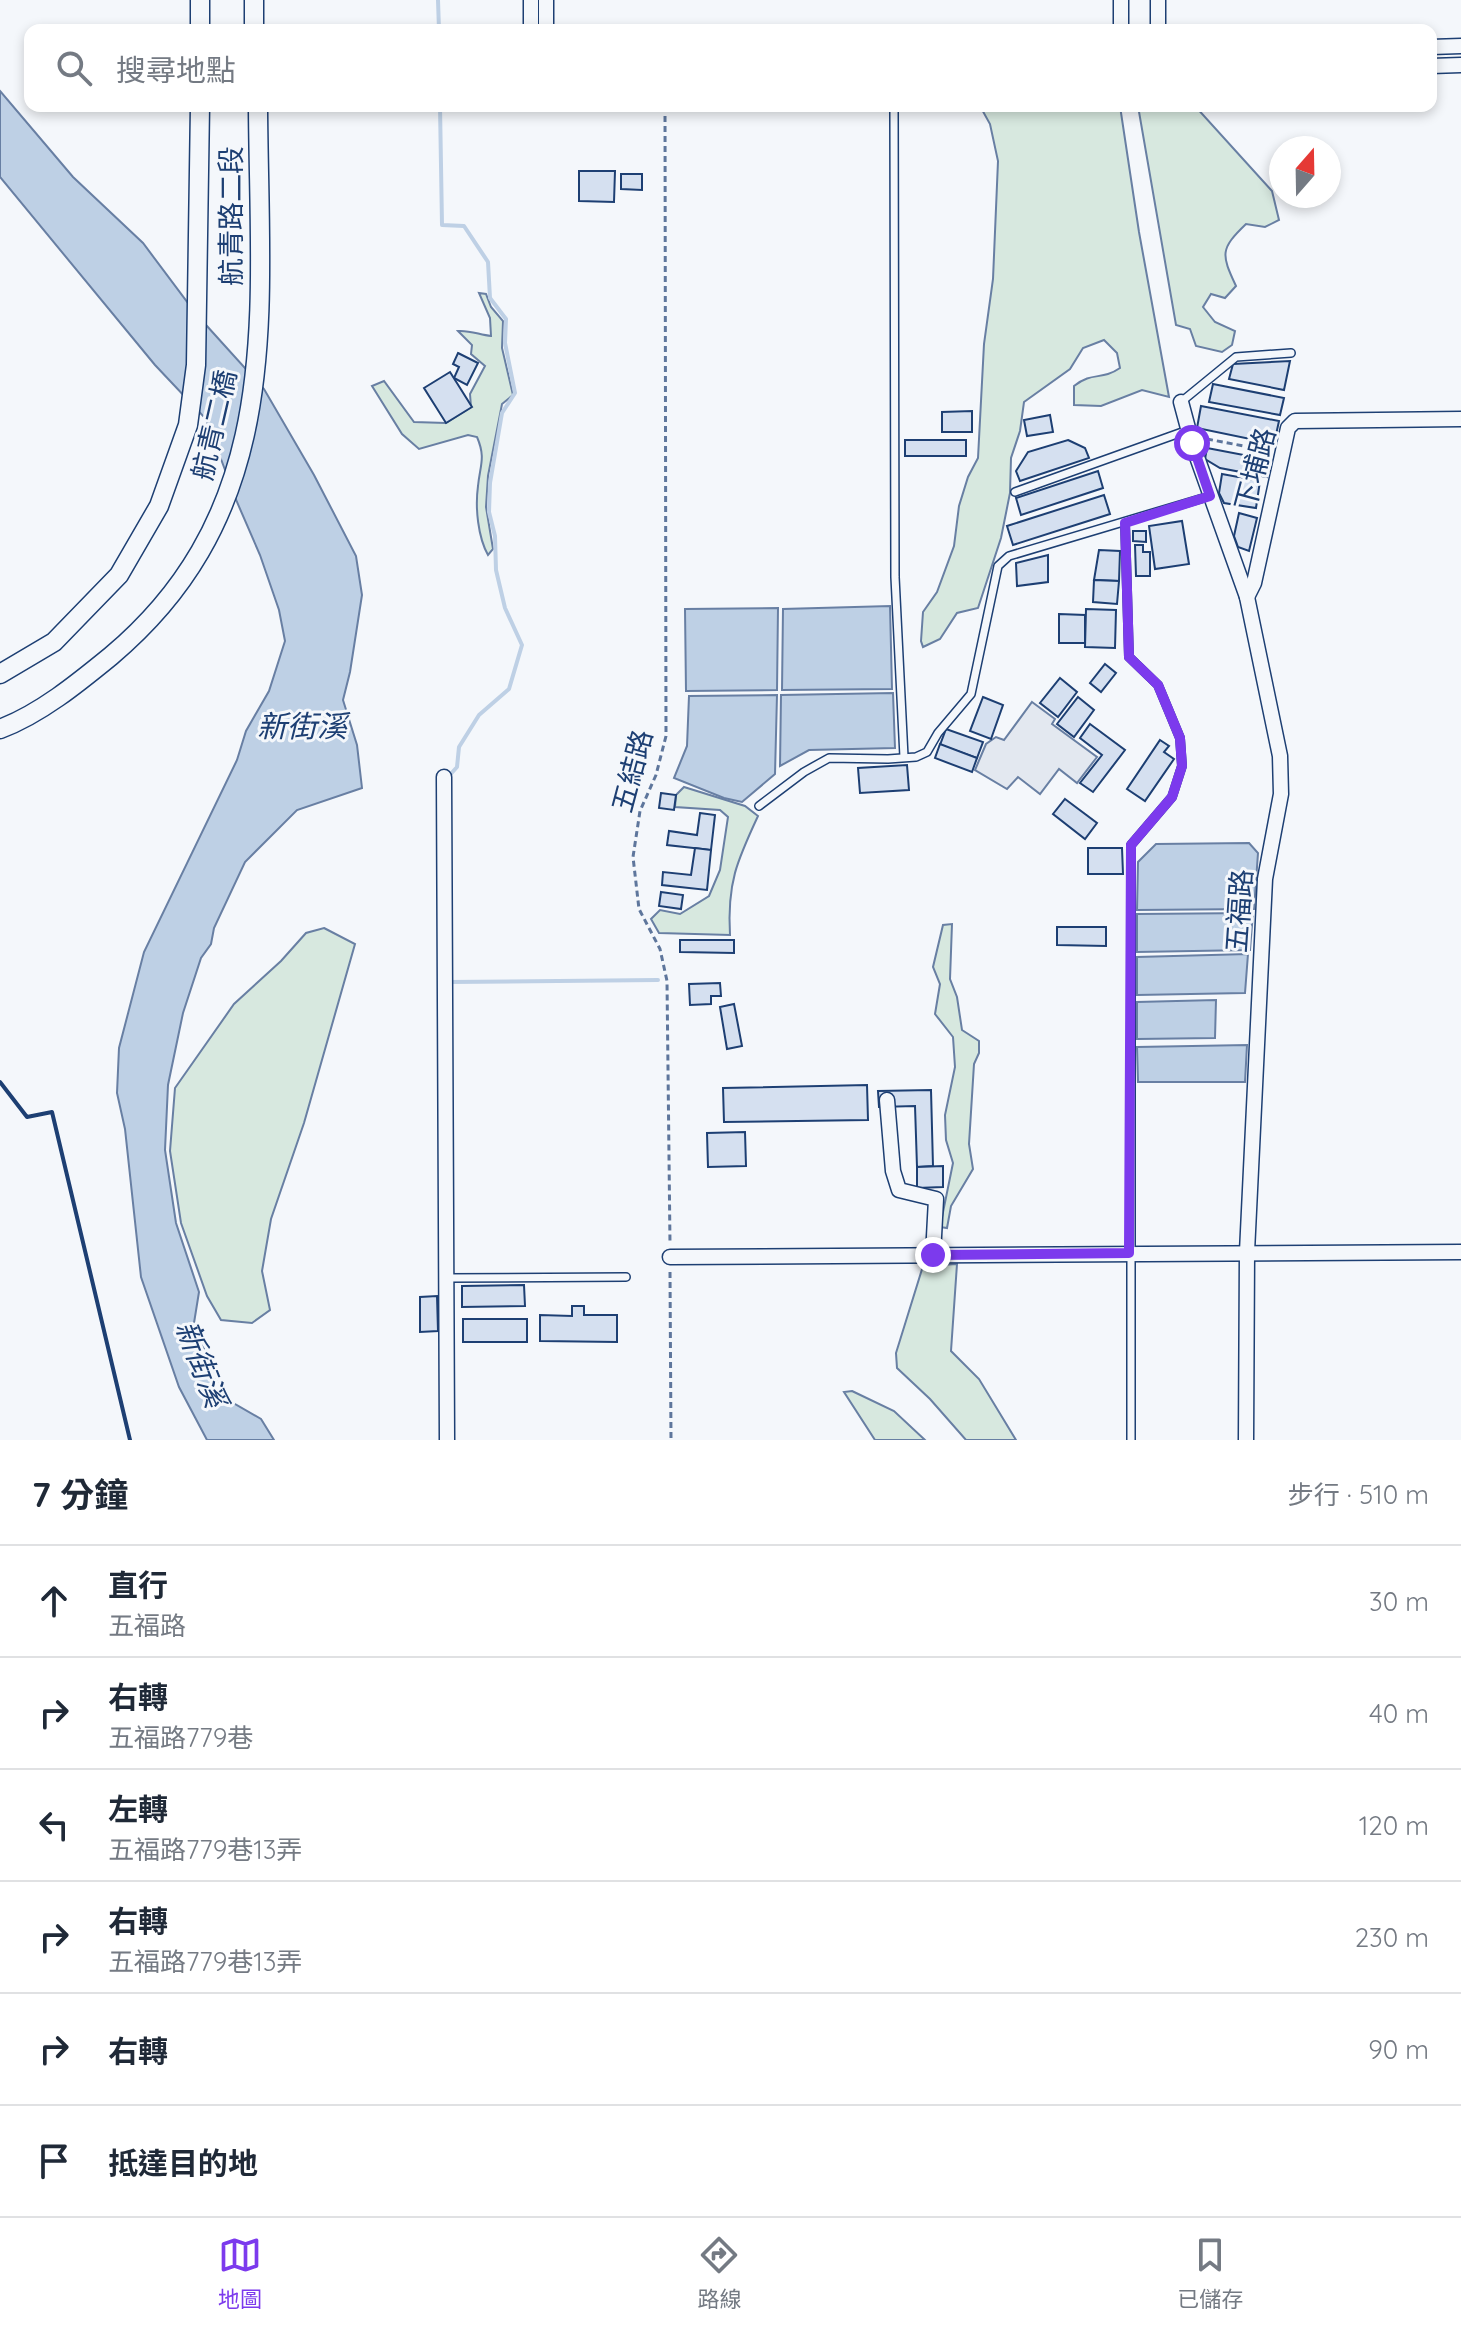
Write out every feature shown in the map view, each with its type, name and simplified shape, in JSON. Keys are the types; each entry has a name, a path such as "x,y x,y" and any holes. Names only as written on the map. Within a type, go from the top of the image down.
{"street":[{"path":"200,0 200,24"},
{"path":"254,0 254,24"},
{"path":"531,0 531,24"},
{"path":"546,0 546,24"},
{"path":"1121,0 1121,24"},
{"path":"1158,0 1158,24"},
{"path":"1437,47 1461,46"},
{"path":"1437,66 1461,65"},
{"name":"航青路二段","path":"198,257 200,112"},
{"name":"航青路二段","path":"258,112 259,325"},
{"name":"航青二橋","path":"0,674 54,642 119,575 159,506 188,425 196,365 198,257"},
{"name":"航青二橋","path":"0,729 54,700 141,630 173,592 211,534 234,479 251,415 258,364 259,325"},
{"name":"五福路","path":"1181,402 1210,496 1247,597 1280,756 1281,794 1265,879 1247,1252 1246,1440"},
{"name":"下埔路","path":"1247,597 1254,583 1288,428 1295,421 1461,419"},
{"path":"444,777 447,1440"},
{"path":"887,1100 893,1171 899,1190 936,1199 933,1255"},
{"path":"670,1257 1461,1252"}],"lane":[{"path":"894,112 895,577 904,757"},
{"path":"1181,402 1236,357 1291,353"},
{"path":"1015,492 1188,430"},
{"path":"759,806 804,772 829,758 916,757 927,752 938,733 971,694 998,566 1009,556 1210,496"},
{"path":"1125,523 1129,657 1158,685 1180,738 1182,766 1172,797 1131,845 1131,1440"},
{"path":"445,1278 626,1277"}],"path":[{"name":"五結路","path":"665,112 666,736 656,775 640,811 633,857 639,909 660,949 667,981 671,1440"},
{"path":"1203,439 1272,452"}],"shaded area":[{"path":"983,112 1121,112 1169,397 1142,390 1101,406 1074,405 1074,386 1120,368 1117,353 1104,340 1083,348 1070,369 1024,402 1020,431 1011,458 1010,493 1001,538 978,608 957,613 940,639 923,647 923,612 937,592 954,546 959,506 978,458 984,344 993,279 998,161 990,124"},
{"path":"1139,112 1200,112 1269,188 1269,208 1276,208 1279,220 1265,227 1246,224 1237,233 1226,252 1236,286 1225,298 1211,294 1203,307 1215,322 1235,331 1232,345 1222,352 1196,346 1190,329 1176,325"},
{"path":"479,293 486,294 491,307 503,321 502,348 513,395 502,404 488,476 486,507 493,549 488,555 477,513 482,456 477,437 468,435 419,449 402,434 372,386 384,381 414,422 446,423 471,407 470,394 485,366 471,354 472,345 458,331 491,336 490,318"},
{"path":"1032,702 1055,719 1052,724 1097,757 1077,783 1059,769 1040,794 1018,777 1007,789 975,770 986,744 996,737 1004,740"},
{"path":"684,787 745,806 758,816 735,873 730,901 730,935 659,933 651,919 660,910 680,914 709,896 720,870 728,817 720,810 675,807 676,795"},
{"path":"952,924 950,979 957,997 962,1030 979,1041 979,1053 974,1064 969,1144 973,1169 951,1206 947,1228 940,1227 953,1163 946,1140 945,1115 955,1067 953,1037 935,1014 940,984 933,967 943,925"},
{"path":"324,928 355,944 304,1123 271,1219 262,1271 270,1310 252,1323 221,1320 207,1296 181,1223 170,1151 175,1088 234,1004 306,933"},
{"path":"957,1264 951,1351 979,1379 1016,1440 966,1440 897,1368 896,1353 923,1266"},
{"path":"852,1391 894,1411 925,1440 875,1440 844,1392"}],"water":[{"name":"新街溪","path":"0,91 73,177 143,243 197,315 264,389 356,556 362,595 343,700 357,745 362,788 297,810 245,862 214,928 211,944 201,958 183,1013 168,1085 165,1150 176,1223 199,1292 194,1323 223,1397 261,1419 274,1440 207,1440 179,1387 141,1277 125,1129 117,1093 119,1048 144,952 237,760 246,731 269,691 285,641 279,610 206,419 155,365 0,177"},
{"path":"890,606 892,689 782,690 783,609"},
{"path":"778,608 777,690 686,691 685,609"},
{"path":"893,693 895,748 809,750 780,766 781,695"},
{"path":"777,695 775,774 742,802 674,778 687,746 689,696"},
{"path":"1249,843 1258,853 1254,909 1137,910 1138,862 1156,844"},
{"path":"1253,913 1250,950 1137,952 1137,914"},
{"path":"1248,954 1245,993 1137,995 1137,957"},
{"path":"1216,1000 1215,1038 1137,1039 1137,1002"},
{"path":"1247,1045 1245,1082 1138,1082 1137,1047"}],"building":[{"path":"579,171 615,171 614,202 579,201"},
{"path":"621,174 642,174 642,190 621,189"},
{"path":"458,353 478,363 467,385 454,378 459,367 453,364"},
{"path":"1290,361 1284,390 1229,379 1233,364"},
{"path":"450,372 472,407 446,423 424,388"},
{"path":"1213,384 1284,398 1280,415 1209,402"},
{"path":"1201,406 1279,421 1274,444 1197,428"},
{"path":"972,411 972,432 942,432 942,412"},
{"path":"1050,415 1053,432 1027,436 1024,420"},
{"path":"905,440 966,440 966,456 905,456"},
{"path":"1068,440 1085,448 1089,458 1020,481 1016,471 1028,452"},
{"path":"1207,448 1270,460 1267,477 1220,468 1205,459"},
{"path":"1098,471 1103,488 1021,515 1016,498"},
{"path":"1222,474 1260,481 1256,508 1224,503 1219,493"},
{"path":"1104,495 1110,514 1013,545 1007,526"},
{"path":"1239,513 1257,518 1249,551 1238,547 1234,536"},
{"path":"1182,521 1189,564 1155,569 1149,526"},
{"path":"1133,531 1146,531 1146,542 1133,541"},
{"path":"1135,545 1143,545 1143,552 1150,552 1150,576 1136,576"},
{"path":"1099,550 1120,551 1119,581 1094,580"},
{"path":"1048,555 1048,582 1017,586 1016,563"},
{"path":"1094,580 1119,581 1117,604 1093,602"},
{"path":"1086,609 1116,610 1115,648 1085,647"},
{"path":"1059,614 1085,615 1085,643 1059,643"},
{"path":"1105,664 1116,673 1101,692 1090,683"},
{"path":"1060,678 1077,692 1058,717 1040,703"},
{"path":"983,697 1003,705 991,739 970,731"},
{"path":"1078,697 1094,710 1074,737 1057,724"},
{"path":"1090,724 1125,750 1093,792 1080,783 1102,755 1080,738"},
{"path":"946,729 983,742 977,758 940,745"},
{"path":"1160,740 1169,746 1164,752 1174,759 1145,801 1127,789"},
{"path":"940,744 977,758 972,772 935,758"},
{"path":"907,765 909,790 860,793 858,768"},
{"path":"661,793 676,795 674,810 659,808"},
{"path":"1065,799 1097,823 1085,839 1053,814"},
{"path":"700,813 715,815 711,850 667,845 669,831 697,835"},
{"path":"695,848 711,850 707,890 662,885 663,872 691,875"},
{"path":"1088,848 1122,848 1123,874 1088,874"},
{"path":"661,892 683,895 681,909 659,906"},
{"path":"1057,927 1106,927 1106,946 1057,945"},
{"path":"680,940 734,940 734,953 680,952"},
{"path":"720,983 721,996 711,996 711,1004 690,1005 689,984"},
{"path":"734,1004 742,1046 727,1049 720,1007"},
{"path":"867,1085 868,1120 724,1122 723,1088"},
{"path":"931,1090 933,1166 917,1167 915,1106 879,1107 878,1091"},
{"path":"745,1132 746,1166 708,1167 707,1133"},
{"path":"943,1166 943,1187 917,1188 917,1167"},
{"path":"524,1285 525,1306 462,1307 462,1286"},
{"path":"437,1296 438,1331 420,1332 420,1297"},
{"path":"572,1306 584,1306 584,1315 617,1315 617,1342 540,1341 540,1315 572,1316"},
{"path":"463,1319 527,1319 527,1342 463,1342"}],"waterway":[{"path":"438,0 439,24"},
{"path":"440,112 442,225 464,226 488,262 490,298 506,319 505,343 515,393 502,413 490,483 489,512 495,536 496,570 505,608 522,645 509,689 479,715 459,747 457,767 448,777"},
{"path":"449,982 658,980"}],"wall":[{"path":"0,1082 27,1117 52,1112 130,1440"}],"route":[{"path":"933,1255 1129,1253 1131,845 1172,797 1182,766 1180,738 1158,685 1129,657 1125,523 1210,496 1192,443"}]}
